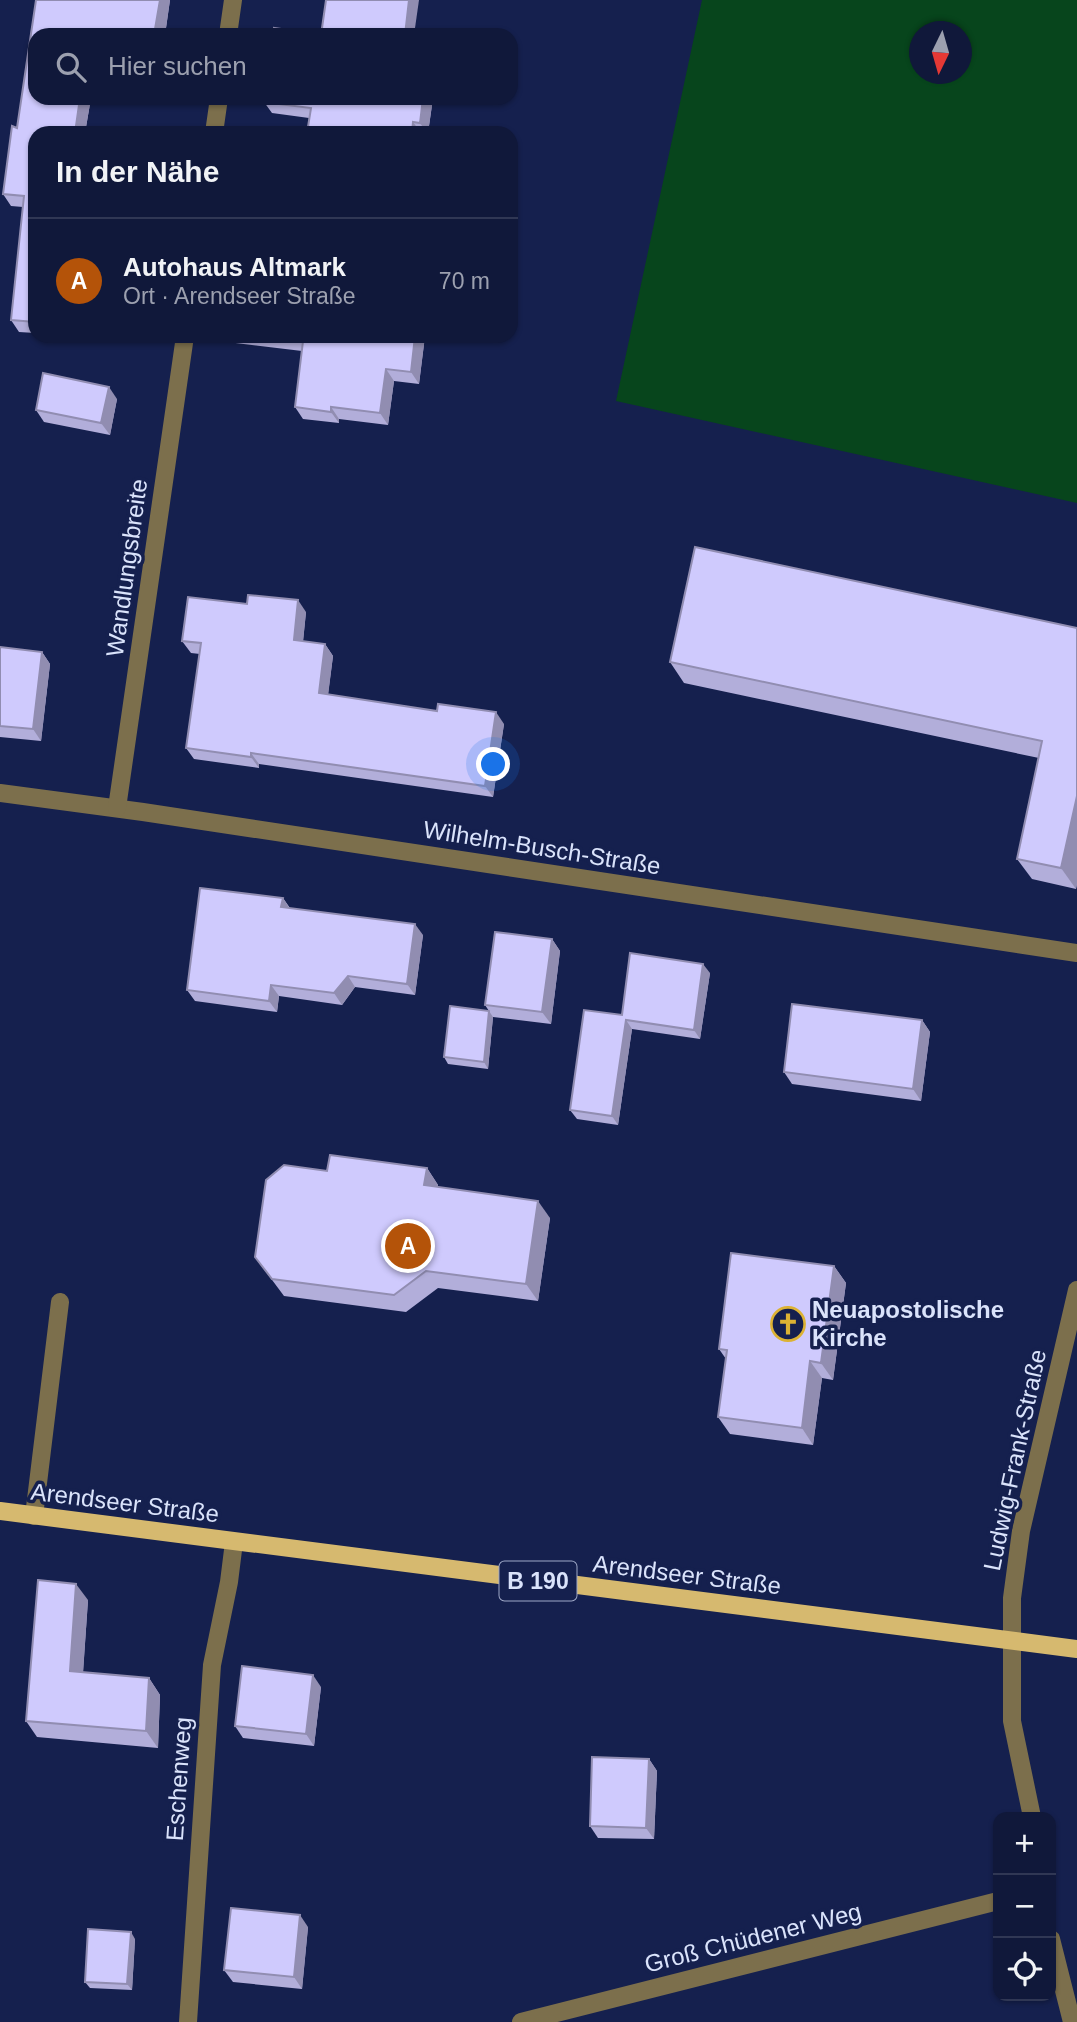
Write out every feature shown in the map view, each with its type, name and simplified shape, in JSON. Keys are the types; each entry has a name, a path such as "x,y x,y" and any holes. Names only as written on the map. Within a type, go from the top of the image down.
{"main road":[{"name":"Arendseer Straße","path":"0,1511 1077,1649"}],"street":[{"path":"229,28 233,0"},
{"path":"215,126 218,105"},
{"name":"Wandlungsbreite","path":"117,808 184,343"},
{"name":"Wilhelm-Busch-Straße","path":"0,793 117,808 1077,953"},
{"name":"Ludwig-Frank-Straße","path":"1011,1641 1016,1559 1077,1290"},
{"path":"34,1516 60,1302"},
{"name":"Eschenweg","path":"188,2022 212,1665 229,1582 234,1542"},
{"path":"1011,1641 1012,1721 1031,1812"},
{"name":"Groß Chüdener Weg","path":"520,2022 993,1902"},
{"path":"1056,1959 1072,2022"}],"green space":[{"path":"702,0 1077,0 1077,503 616,401"}],"building":[{"path":"36,0 160,0 155,28 32,28"},
{"path":"326,0 409,0 406,28 322,28"},
{"path":"28,54 28,105 79,105 76,126 28,126 28,321 11,320 24,196 3,194 12,126 17,128"},
{"path":"288,105 422,105 420,123 413,122 413,126 308,126 311,108"},
{"path":"303,343 414,343 411,372 386,369 380,413 331,407 331,412 295,407"},
{"path":"43,373 109,387 101,423 36,410"},
{"path":"695,547 1077,628 1077,796 1061,868 1017,859 1042,741 670,662"},
{"path":"248,595 298,600 294,640 325,644 319,693 437,711 438,704 496,712 485,786 251,753 251,757 186,748 201,643 182,641 188,597 247,604"},
{"path":"0,647 42,652 33,729 0,726"},
{"path":"200,888 283,898 281,907 415,924 407,984 348,976 334,993 271,985 269,1001 187,990"},
{"path":"495,932 552,939 542,1012 485,1005"},
{"path":"630,953 703,964 694,1030 626,1020 612,1116 570,1110 584,1010 622,1015"},
{"path":"792,1004 922,1020 913,1089 784,1072"},
{"path":"450,1006 489,1011 484,1062 444,1057"},
{"path":"330,1155 427,1168 424,1185 538,1201 526,1284 426,1271 394,1295 272,1279 255,1257 266,1180 284,1165 327,1171"},
{"name":"Neuapostolische Kirche","path":"731,1253 834,1266 821,1363 810,1361 802,1428 718,1417 727,1350 719,1349"},
{"path":"38,1580 76,1584 70,1671 149,1678 146,1731 26,1721"},
{"path":"242,1666 313,1675 306,1734 235,1726"},
{"path":"592,1757 649,1759 646,1828 590,1826"},
{"path":"231,1908 300,1915 294,1977 224,1970"},
{"path":"88,1929 131,1932 127,1984 85,1982"}],"place":[{"name":"Autohaus Altmark","path":"408,1246"},
{"name":"Neuapostolische Kirche","path":"788,1324"}]}
